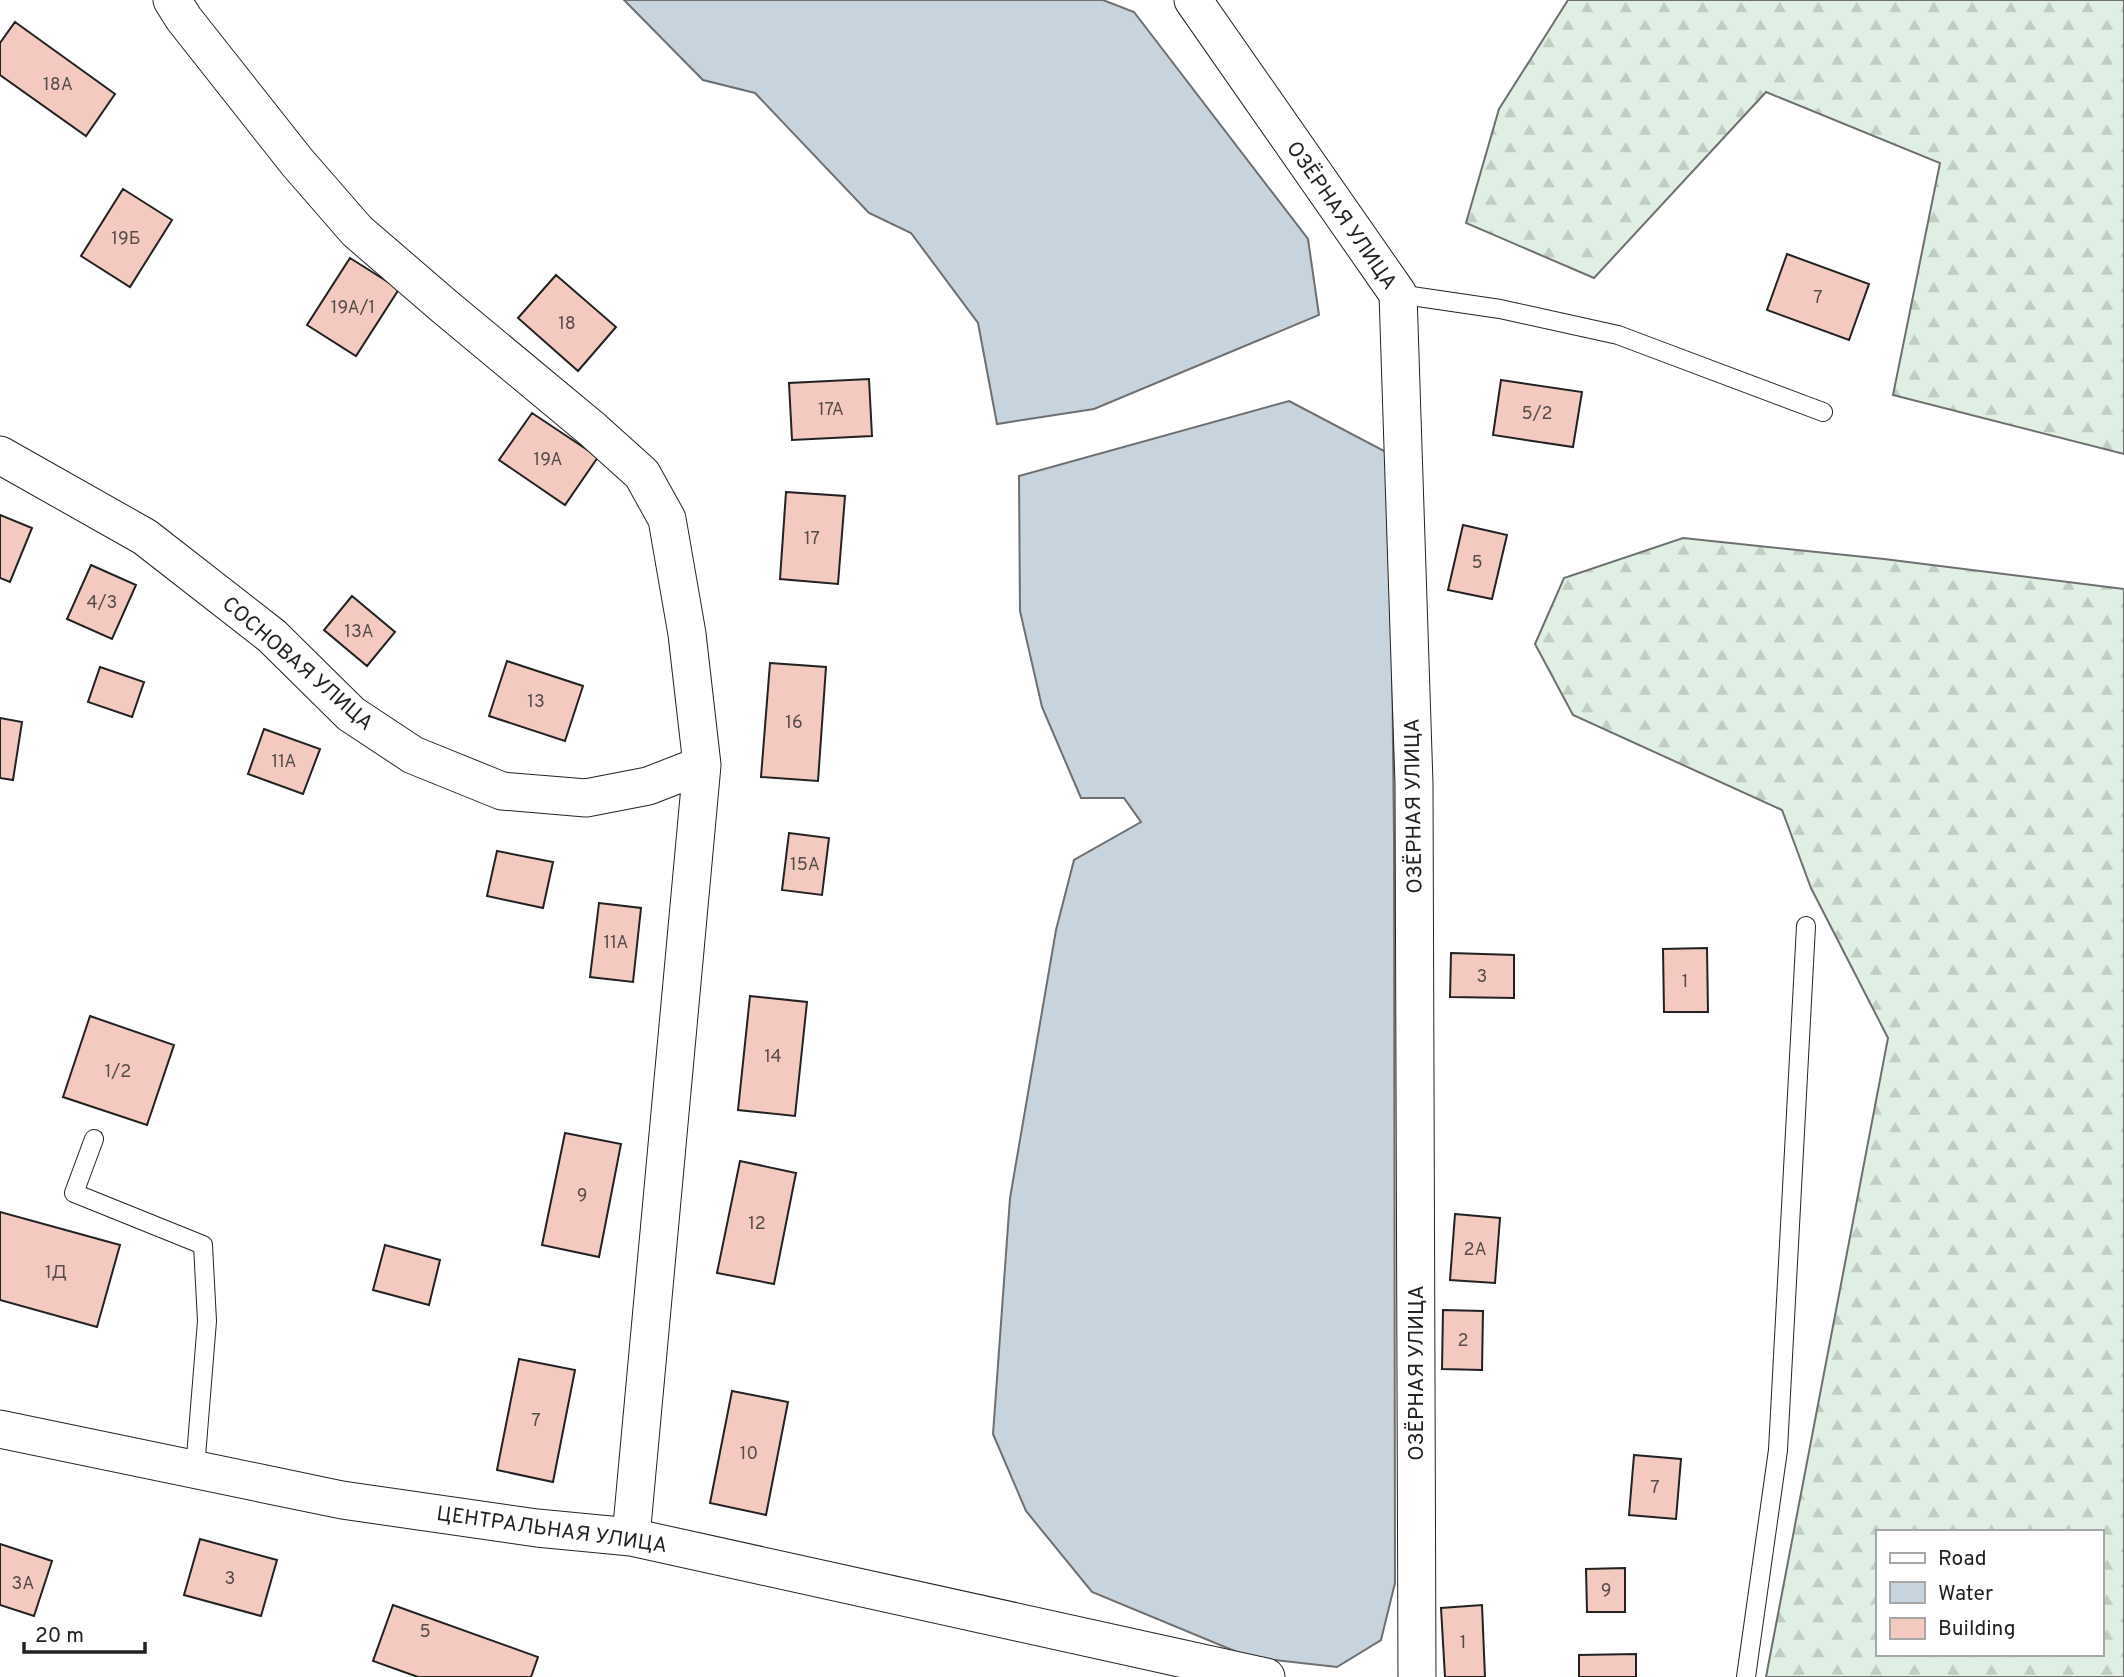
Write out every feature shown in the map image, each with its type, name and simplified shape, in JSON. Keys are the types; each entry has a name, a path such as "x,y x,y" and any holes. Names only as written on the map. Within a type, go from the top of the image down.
{"street":[{"path":"172,0 184,19 297,162 357,231 642,474 667,519 687,634 702,765 631,1536"},
{"name":"ОЗЁРНАЯ УЛИЦА","path":"1193,0 1398,294 1414,784 1417,1677"},
{"name":"СОСНОВАЯ УЛИЦА","path":"0,455 145,537 272,636 351,714 413,755 502,791 586,798 648,786 702,765"},
{"name":"ЦЕНТРАЛЬНАЯ УЛИЦА","path":"0,1429 342,1500 537,1528 631,1536 1266,1677"}],"lane":[{"path":"1398,294 1500,309 1618,335 1823,412"},
{"path":"1746,1677 1778,1451 1805,926"},
{"path":"94,1139 74,1193 203,1245 207,1321 195,1469"}],"green space":[{"path":"1568,0 2124,0 2124,454 1893,395 1940,163 1766,92 1594,278 1466,223 1499,109"},
{"path":"1683,538 1884,559 2124,589 2124,1677 1766,1677 1888,1038 1811,888 1782,810 1573,715 1535,644 1564,578"}],"water":[{"path":"624,0 1103,0 1134,12 1308,239 1319,315 1094,409 997,424 978,323 911,233 869,213 755,93 703,80"},
{"path":"1289,401 1390,454 1394,838 1395,1583 1381,1640 1337,1667 1249,1657 1092,1592 1026,1511 993,1434 1010,1198 1056,930 1074,860 1141,822 1124,798 1081,798 1042,707 1020,611 1019,476"}],"building":[{"path":"15,22 115,94 86,136 0,75 0,43"},
{"path":"123,189 172,220 130,287 81,256"},
{"path":"1787,254 1869,284 1849,340 1767,310"},
{"path":"350,258 399,289 356,356 307,325"},
{"path":"556,275 616,327 578,371 518,318"},
{"path":"869,379 872,436 792,440 789,383"},
{"path":"1501,380 1582,392 1573,447 1493,435"},
{"path":"532,413 598,457 565,505 499,460"},
{"path":"786,492 845,496 838,584 780,579"},
{"path":"0,515 32,528 10,582 0,578"},
{"path":"1463,525 1507,535 1492,599 1448,590"},
{"path":"91,565 136,585 112,639 67,619"},
{"path":"352,596 395,632 367,666 324,630"},
{"path":"507,661 583,686 565,741 489,716"},
{"path":"770,663 826,667 818,781 761,777"},
{"path":"100,667 144,682 132,717 88,702"},
{"path":"0,718 22,722 13,780 0,778"},
{"path":"264,729 320,749 303,794 248,774"},
{"path":"789,833 829,838 822,895 782,890"},
{"path":"497,851 553,862 543,908 487,896"},
{"path":"599,903 641,908 633,982 590,977"},
{"path":"1707,948 1708,1012 1664,1012 1663,949"},
{"path":"1451,953 1514,955 1514,998 1450,997"},
{"path":"750,996 807,1002 795,1116 738,1110"},
{"path":"90,1016 174,1045 147,1125 63,1097"},
{"path":"565,1133 621,1144 599,1257 542,1245"},
{"path":"740,1161 796,1173 774,1284 717,1273"},
{"path":"0,1212 120,1245 97,1327 0,1300"},
{"path":"1455,1214 1500,1218 1495,1283 1450,1280"},
{"path":"385,1245 440,1260 429,1305 373,1290"},
{"path":"1443,1310 1483,1311 1482,1370 1442,1369"},
{"path":"519,1359 575,1370 553,1482 497,1470"},
{"path":"732,1391 788,1402 766,1515 710,1503"},
{"path":"1634,1455 1681,1459 1676,1519 1629,1515"},
{"path":"200,1539 277,1560 261,1616 184,1595"},
{"path":"0,1544 52,1561 34,1616 0,1605"},
{"path":"1625,1568 1625,1612 1587,1612 1586,1569"},
{"path":"393,1605 538,1657 531,1677 418,1677 373,1661"},
{"path":"1482,1605 1485,1677 1445,1677 1441,1608"},
{"path":"1636,1654 1636,1677 1579,1677 1579,1655"}]}
